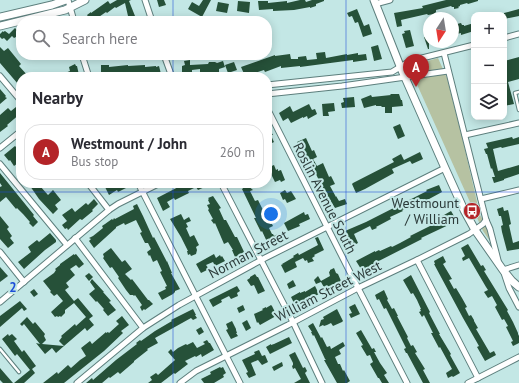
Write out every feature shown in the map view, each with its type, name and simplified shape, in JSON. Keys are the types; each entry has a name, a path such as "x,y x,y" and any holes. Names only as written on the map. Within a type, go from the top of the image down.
{"main road":[{"path":"0,15 52,5 67,0"},
{"path":"40,16 70,8 85,0"},
{"path":"375,2 400,66 464,210 475,230 500,267 519,287"},
{"path":"2,26 16,22"}],"street":[{"path":"67,0 72,16"},
{"path":"145,0 150,16"},
{"path":"375,2 390,0"},
{"path":"0,15 2,26"},
{"path":"507,37 519,34"},
{"path":"272,85 392,72 410,61 471,46"},
{"path":"444,52 486,220 490,229 500,267 519,307"},
{"path":"83,60 87,72"},
{"path":"166,60 170,72"},
{"path":"272,93 448,71"},
{"path":"0,76 16,95"},
{"name":"Roslin Avenue South","path":"272,118 407,383"},
{"path":"465,134 519,122"},
{"path":"0,148 16,135"},
{"path":"0,164 16,183"},
{"name":"Norman Street","path":"77,383 143,328 179,305 261,260 445,168"},
{"path":"20,188 67,245"},
{"path":"92,188 109,210"},
{"path":"141,188 240,383"},
{"path":"0,302 109,210 151,188"},
{"path":"224,188 293,322 322,383"},
{"path":"481,199 519,190"},
{"name":"William Street West","path":"180,383 196,372 226,356 358,288 469,234 486,220"},
{"path":"75,238 143,328"},
{"path":"0,252 24,282"},
{"path":"417,260 478,378"},
{"path":"500,267 519,265"},
{"path":"468,383 519,357"}],"lane":[{"path":"330,79 331,87"},
{"path":"519,92 515,93 519,110"},
{"path":"0,349 19,372"}],"green space":[{"path":"438,58 447,78 480,215 488,228 492,244 483,231 410,66"}],"building":[{"path":"117,0 131,0 129,1 135,16 128,16 125,3 100,16 87,15 108,1 110,4"},
{"path":"157,0 164,0 166,5 159,7"},
{"path":"203,0 211,0 203,16 188,9 192,2 199,6"},
{"path":"305,0 306,2 312,0 324,1 310,8 273,11 273,9 259,10 258,1 268,1 268,3 287,1 287,3"},
{"path":"446,0 478,0 460,5 458,7 459,8 454,9 454,7 451,6 436,10 436,12 423,12 423,15 401,20 402,26 397,27 394,13 423,8 422,6"},
{"path":"238,1 250,2 249,13 237,11"},
{"path":"218,2 229,4 227,13 216,11"},
{"path":"357,9 364,26 369,24 372,34 363,37 358,22 355,23 352,16 349,17 347,13"},
{"path":"519,9 519,16 507,18 507,12"},
{"path":"461,23 464,26 471,24 471,32 461,35 461,33 459,34 459,24"},
{"path":"15,28 16,29 16,37 14,38 12,36 7,41 0,37 0,34 3,31 9,34"},
{"path":"410,30 414,46 406,48 402,34 405,33 404,31"},
{"path":"378,45 382,59 374,61 371,47"},
{"path":"0,47 4,51 8,48 16,60 21,64 19,66 24,72 16,72 16,82 0,63"},
{"path":"325,52 326,58 347,54 366,54 367,60 353,62 353,60 300,67 281,68 281,66 265,72 264,70 258,72 243,72 241,67 261,60 272,60 272,56 275,55 290,54 291,59 298,59 298,57 306,56 307,60 317,59 316,53"},
{"path":"519,57 519,79 508,82 514,104 507,105 507,84 507,60"},
{"path":"190,60 190,65 208,64 209,62 217,63 223,61 225,67 219,69 219,72 200,72 200,69 192,70 192,72 182,72 182,66 185,65 184,61"},
{"path":"234,62 237,70 228,72 225,65"},
{"path":"75,64 78,72 68,72 70,71 69,67"},
{"path":"101,65 109,65 109,67 145,65 145,67 159,66 160,72 101,72"},
{"path":"0,89 7,98 0,104"},
{"path":"390,94 399,94 403,106 392,107 392,113 385,113 385,107 376,105 364,108 361,99 371,95 372,97 391,95"},
{"path":"354,97 355,107 342,108 341,103 344,102 343,98"},
{"path":"334,103 335,111 328,112 329,116 323,116 322,104"},
{"path":"309,104 312,110 315,109 317,114 308,119 307,116 291,123 288,118 283,121 279,113 290,106 293,112"},
{"path":"16,107 16,117 0,132 0,115 8,108 11,111"},
{"path":"400,124 405,136 398,139 393,127"},
{"path":"512,137 513,139 519,137 519,144 493,149 498,171 519,165 519,174 494,183 492,177 495,177 484,149 488,148 486,143"},
{"path":"306,138 312,151 314,150 317,157 313,159 317,166 323,163 329,177 331,176 335,184 330,186 336,197 339,201 345,199 347,204 335,208 329,198 328,199 314,170 297,142"},
{"path":"15,146 16,164 14,166 4,155"},
{"path":"420,152 423,159 412,164 410,161 392,169 394,173 356,193 352,184 353,183 394,162 392,159 401,154 404,160"},
{"path":"274,165 278,171 281,170 285,180 275,182 272,176 272,166"},
{"path":"0,173 34,215 33,216 38,222 33,227 23,214 17,208 16,209 6,197 0,202 0,187 2,186 0,183"},
{"path":"439,185 442,192 418,205 417,203 402,210 403,211 390,217 391,219 376,227 377,228 372,230 370,226 354,234 358,243 352,246 345,231 366,222 427,191 426,190"},
{"path":"31,188 42,188 48,195 53,190 61,200 55,205 58,209 53,214 39,199"},
{"path":"106,188 126,188 118,192 117,190 109,195"},
{"path":"176,188 194,188 188,191 189,193 167,202 170,207 163,211 157,198"},
{"path":"242,188 251,188 253,190 250,191 255,201 258,200 273,226 269,228 272,234 274,236 278,234 280,238 268,244 254,218 256,218"},
{"path":"285,190 287,193 291,191 296,199 287,203 285,199 283,200 280,193"},
{"path":"213,196 221,208 219,209 224,220 226,220 235,237 237,237 246,256 234,263 232,259 235,257 233,250 228,242 224,244 215,223 214,224 211,220 213,219 207,205 210,204 208,198"},
{"path":"94,199 98,204 92,210 93,211 82,220 80,219 68,230 67,228 65,229 62,225 67,221 62,215 72,208 75,212 86,203 88,205"},
{"path":"137,204 180,289 162,300 158,293 166,289 165,287 167,286 160,272 162,271 157,260 153,262 147,252 151,249 148,243 145,243 140,233 142,232 136,220 116,227 94,248 89,241 91,239 89,238 103,228 102,226 112,219 113,220 114,218 115,219 134,209 133,206"},
{"path":"503,207 504,211 508,210 511,224 509,225 513,243 519,241 519,249 507,251 502,232 501,226 503,225 501,216 499,216 497,209"},
{"path":"451,211 457,221 421,238 422,239 364,269 363,267 361,269 356,261 375,251 380,251 400,243 411,237 410,236 436,223 438,221 437,219"},
{"path":"304,212 305,215 308,214 310,219 299,224 300,226 288,231 284,223"},
{"path":"181,214 184,220 189,217 191,221 186,223 188,227 186,228 190,237 194,235 199,245 196,247 196,254 191,256 190,254 188,255 188,251 181,237 170,219"},
{"path":"0,216 9,227 7,229 12,236 10,238 14,243 8,248 0,239"},
{"path":"50,233 56,242 24,269 18,262 31,252 28,247 37,240 39,242"},
{"path":"318,237 324,250 314,255 315,256 312,258 314,261 308,263 307,260 305,261 303,258 295,262 297,267 285,273 281,265 298,253 299,255 318,245 315,238"},
{"path":"468,244 481,266 483,265 486,270 484,271 508,310 507,311 519,336 519,343 513,346 511,342 513,341 506,327 508,326 504,319 502,320 495,307 497,305 492,296 488,298 484,292 488,290 469,258 463,261 462,258 465,256 461,248"},
{"path":"111,248 122,262 125,260 132,269 125,274 131,280 132,279 148,300 153,304 145,310 144,309 142,311 140,307 142,305 135,295 130,295 112,267 110,268 103,258 103,254"},
{"path":"76,254 84,264 79,268 76,265 70,269 75,275 66,283 69,287 65,290 74,301 78,298 93,316 89,319 94,325 87,331 85,328 64,346 59,341 62,337 61,336 86,317 74,303 65,310 65,313 61,317 55,317 51,312 63,301 57,294 54,296 50,292 51,291 43,281 54,273 56,270 55,269 60,264"},
{"path":"214,254 216,258 220,255 221,257 222,256 225,261 215,266 213,262 206,265 209,269 201,273 196,264"},
{"path":"443,256 446,262 443,264 452,279 449,280 454,289 456,288 462,298 467,307 465,308 469,316 471,315 474,320 478,328 476,329 490,353 494,351 496,355 485,361 477,347 479,346 434,264 434,261"},
{"path":"0,267 8,276 0,282"},
{"path":"334,268 341,281 331,286 331,288 326,291 321,282 316,284 314,280 318,276 321,281 330,276 330,270"},
{"path":"89,273 93,277 89,281 85,276"},
{"path":"255,274 265,291 258,294 254,285 251,286 247,280"},
{"path":"411,275 430,312 429,313 439,334 460,373 453,377 448,378 446,373 452,369 431,333 433,333 424,315 422,317 419,312 421,309 417,300 413,293 411,294 403,280"},
{"path":"92,279 111,301 109,302 116,310 108,316 103,310 104,309 89,294 95,289 90,282"},
{"path":"293,280 296,286 289,289 287,284"},
{"path":"237,286 240,291 237,293 238,296 231,299 229,296 221,300 222,302 213,307 209,300"},
{"path":"315,286 319,294 295,305 291,297 300,292 305,292"},
{"path":"34,289 38,294 34,297 30,292"},
{"path":"384,290 388,299 387,300 392,309 394,308 411,346 413,345 417,352 415,353 425,369 423,370 430,383 423,383 404,349 406,348 386,308 384,309 379,299 377,300 375,295"},
{"path":"20,301 27,309 24,311 22,308 0,327 0,316"},
{"path":"355,304 360,314 351,318 349,314 352,313 349,307"},
{"path":"243,305 245,310 239,313 237,308"},
{"path":"271,305 276,316 260,325 258,322 257,323 254,314"},
{"path":"193,309 197,318 193,320 191,318 155,338 158,343 147,349 148,350 120,374 118,372 102,383 86,383 92,378 93,380 140,340 141,341 172,321 171,320"},
{"path":"337,309 343,321 342,322 333,326 331,323 319,327 321,320 324,319 323,317"},
{"path":"122,316 129,325 121,331 123,333 104,351 64,383 43,383 57,372 58,374 68,365 71,368 86,356 81,348 90,341 92,344 106,332 109,333 119,324 116,321"},
{"path":"27,317 33,324 35,322 45,334 44,336 46,340 42,344 64,346 56,353 52,348 45,354 36,343 40,344 24,324 22,326 20,324"},
{"path":"247,320 251,328 246,331 242,323"},
{"path":"232,321 238,336 231,339 226,330 228,329 226,324"},
{"path":"313,323 327,347 330,346 331,349 343,342 345,346 339,350 341,354 335,357 350,381 347,383 337,383 324,360 326,360 314,335 313,336 308,326"},
{"path":"201,327 204,332 199,335 196,330"},
{"path":"361,330 372,349 374,348 376,352 374,352 387,373 384,375 389,383 382,383 370,364 373,362 370,355 367,356 356,333"},
{"path":"8,334 9,336 12,334 17,339 14,341 22,352 24,350 36,366 32,369 35,373 24,383 14,383 30,370 17,354 15,356 2,339"},
{"path":"289,337 292,343 270,354 266,347"},
{"path":"207,340 214,350 202,357 201,354 185,361 188,364 161,383 148,383 152,380 150,377 156,373 158,375 175,360 168,352 171,349 173,352 186,344 187,345 193,342 197,348 205,344 203,342"},
{"path":"259,350 262,356 265,355 268,362 262,365 258,360 251,363 256,375 249,378 246,373 248,372 242,360 255,354 254,352"},
{"path":"295,352 303,368 305,367 307,371 305,373 310,383 294,383 301,379 295,368 293,369 293,363 289,355"},
{"path":"282,362 283,366 274,371 272,367"},
{"path":"220,367 223,367 226,373 223,375 224,377 214,383 204,383 201,379"},
{"path":"0,368 13,383 3,383 0,380"}],"place":[{"name":"Westmount / John","path":"416,87"},
{"name":"Westmount / William","path":"472,211"}]}
